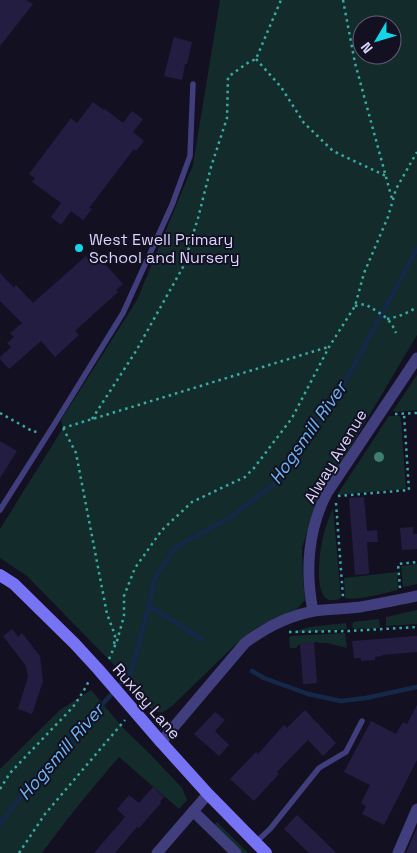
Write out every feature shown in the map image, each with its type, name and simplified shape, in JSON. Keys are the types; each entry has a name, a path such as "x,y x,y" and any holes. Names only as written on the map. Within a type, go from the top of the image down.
{"main road":[{"name":"Ruxley Lane","path":"0,575 14,584 98,669 97,674 131,707 208,794 266,853"}],"street":[{"name":"Alway Avenue","path":"313,611 309,558 314,526 320,506 417,358"},
{"path":"161,742 245,643 257,634 283,620 313,611 359,607 417,596"},
{"path":"157,853 208,794"},
{"path":"398,853 417,808"},
{"path":"193,811 236,853"}],"lane":[{"path":"0,510 123,313 172,205 190,156 193,84"},
{"path":"255,843 270,829 319,768 346,752 362,721"}],"path":[{"path":"92,419 136,351 183,267 227,118 228,77 248,62 256,59 281,0"},
{"path":"344,0 355,63 393,200"},
{"path":"256,59 281,87 304,123 333,151 386,176"},
{"path":"108,659 117,641 124,616 124,596 135,568 162,530 192,502 244,477 254,468 292,418 329,347 355,306 364,273 388,217 396,189 417,152"},
{"path":"355,306 365,304 387,319 396,333"},
{"path":"387,319 394,318 417,307"},
{"path":"0,413 34,432 52,428 63,428 329,347"},
{"path":"383,409 390,414 417,413"},
{"path":"343,598 336,495 409,490 404,414"},
{"path":"63,428 76,452 107,614 115,635 114,647"},
{"path":"58,436 63,428"},
{"path":"401,599 398,564 417,562"},
{"path":"286,631 350,631 417,627"},
{"path":"0,789 10,773 74,707 97,674"},
{"path":"19,853 44,814 131,707"},
{"path":"0,780 6,780"}],"green space":[{"path":"220,0 417,0 417,335 315,507 302,548 305,600 296,610 256,628 237,643 172,706 159,712 150,708 113,664 27,576 0,558 0,529 63,428 61,420 137,300 193,165"},
{"path":"417,375 417,410 393,411"},
{"path":"389,416 400,416 401,420 406,488 337,495"},
{"path":"333,508 341,598 330,600 324,595 320,586 319,573 321,545"},
{"path":"417,564 417,584 403,587 401,566"},
{"path":"397,572 397,590 363,598 345,598 344,578"},
{"path":"417,610 417,624 386,626 386,617"},
{"path":"379,619 380,628 355,629 352,626 353,622"},
{"path":"346,623 347,629 295,632 310,627"},
{"path":"345,633 347,648 318,642 300,644 296,648 290,648 289,638 291,636"},
{"path":"91,690 125,730 182,788 187,800 179,809 119,757 79,804 42,853 0,853 0,769 60,710"},
{"path":"217,822 248,853 241,853 214,825"}],"building":[{"path":"0,0 26,0 33,4 0,46"},
{"path":"174,37 192,42 182,80 164,76"},
{"name":"West Ewell Primary School and Nursery","path":"93,102 123,123 132,111 143,119 133,132 144,141 136,151 134,149 89,208 92,209 83,220 71,211 61,225 51,217 61,203 32,182 35,178 29,174 71,118 77,123"},
{"path":"97,255 123,284 116,290 118,292 75,331 79,335 55,357 41,341 9,369 0,357 11,347 7,343 14,337 10,333 22,323 0,301 0,273 14,288 16,285 33,303 86,256 90,261"},
{"path":"0,441 17,451 0,478"},
{"path":"364,497 367,531 377,530 378,542 367,542 369,574 355,575 349,498"},
{"path":"413,527 413,534 417,534 417,549 402,550 400,528"},
{"path":"12,629 18,637 22,633 40,656 43,681 32,714 18,709 28,677 26,666 3,636"},
{"path":"417,636 417,652 382,655 375,657 375,660 361,661 361,658 354,658 352,641"},
{"path":"314,642 317,683 303,684 300,644"},
{"path":"417,705 417,760 384,825 362,814 366,806 361,803 370,785 344,772 371,721 396,734 403,722 407,724"},
{"path":"305,710 336,743 323,756 308,740 277,772 279,774 254,801 230,779 256,752 258,754 284,725 287,728"},
{"path":"215,712 225,720 215,731 229,745 219,756 194,734"},
{"path":"153,787 164,797 139,828 137,827 115,853 94,853 125,817 117,809 129,795 139,803"},
{"path":"297,815 336,853 309,853 284,829"},
{"path":"417,828 417,853 406,853"}],"waterway":[{"name":"Hogsmill River","path":"0,824 23,794 131,672 155,577 176,547 229,518 274,484 340,391 417,249"},
{"path":"149,606 203,640"},
{"path":"252,671 264,678 308,694 341,701 366,698 417,687"}],"place":[{"name":"West Ewell Primary School and Nursery","path":"79,248"}]}
